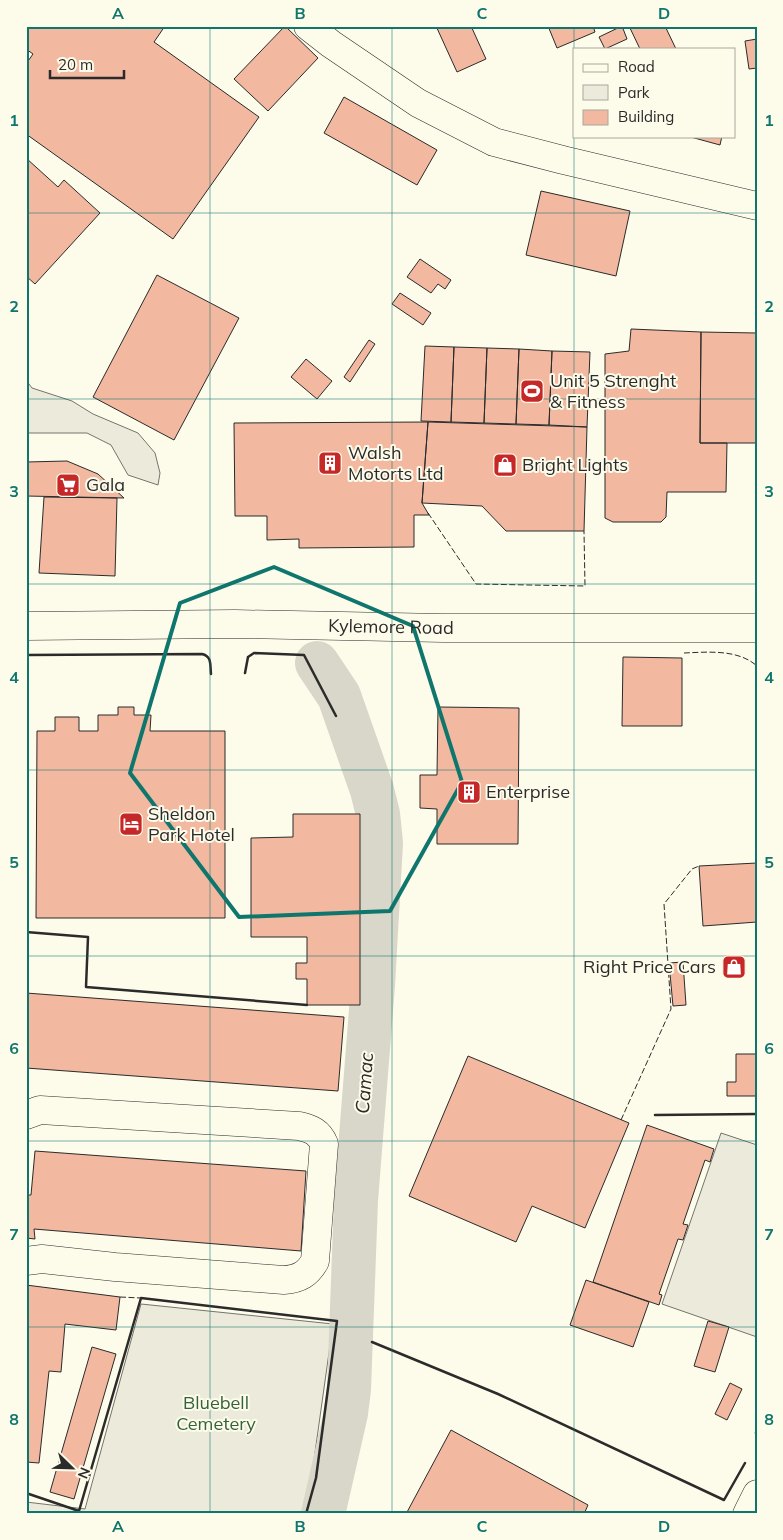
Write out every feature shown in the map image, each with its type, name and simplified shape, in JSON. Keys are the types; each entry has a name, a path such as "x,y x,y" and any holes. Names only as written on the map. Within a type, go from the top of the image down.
{"street":[{"path":"308,26 331,44 418,103 494,142 757,206"},
{"name":"Kylemore Road","path":"26,626 236,624 444,628 757,628"},
{"path":"26,1115 40,1110 299,1126 313,1130 320,1135 324,1144 315,1261 310,1269 299,1278 284,1280 115,1267 42,1258 26,1261"},
{"path":"747,1514 757,1494"}],"highlighted area":[{"path":"274,567 413,626 462,782 390,911 239,917 130,773 180,603"}],"green space":[{"path":"26,380 32,388 72,401 93,414 138,433 155,453 160,473 158,485 128,475 111,445 87,433 26,433"},
{"name":"Bluebell Cemetery","path":"141,1304 333,1324 311,1481 303,1514 26,1514 26,1502 85,1509"}],"shaded area":[{"path":"721,1133 757,1145 757,1337 662,1304"}],"building":[{"path":"26,26 165,26 154,42 259,117 173,239 26,134 26,64 33,54 26,49"},
{"path":"285,26 318,58 268,111 234,79"},
{"path":"436,26 471,26 486,59 457,72"},
{"path":"548,26 593,26 595,32 557,48"},
{"path":"622,26 627,39 604,48 599,37"},
{"path":"629,26 665,26 676,48 640,48"},
{"path":"757,39 757,68 749,69 745,41"},
{"path":"344,97 437,150 417,185 324,133"},
{"path":"694,138 722,138 720,145"},
{"path":"26,158 58,187 64,180 100,213 35,284 26,276"},
{"path":"541,191 630,211 616,276 526,255"},
{"path":"420,259 451,280 445,289 438,284 431,293 407,277"},
{"path":"157,275 239,318 174,440 93,397"},
{"path":"400,293 431,313 423,325 392,304"},
{"path":"631,329 701,332 700,443 727,443 726,492 667,492 666,517 661,522 613,522 605,518 605,354 629,351"},
{"path":"701,332 757,333 757,443 700,443"},
{"path":"369,340 375,344 350,382 344,377"},
{"path":"425,346 454,347 451,422 421,421"},
{"path":"454,347 487,348 484,423 451,422"},
{"path":"487,348 519,349 516,424 484,423"},
{"path":"519,349 552,351 549,425 516,424"},
{"path":"552,351 590,352 587,427 549,425"},
{"path":"306,359 332,381 317,399 291,377"},
{"name":"Walsh Motorts Ltd","path":"428,422 422,503 429,515 414,515 414,547 299,548 299,539 267,540 267,516 235,516 234,423"},
{"name":"Bright Lights","path":"428,422 587,427 584,531 506,531 482,506 422,503"},
{"name":"Gala","path":"67,461 98,474 124,498 26,496 26,462"},
{"path":"44,497 117,498 115,576 39,573"},
{"path":"623,657 682,658 682,726 622,726"},
{"name":"Sheldon Park Hotel","path":"118,707 134,707 134,715 151,715 150,731 225,731 225,918 36,918 37,731 55,731 55,717 79,717 79,731 98,731 98,715 118,715"},
{"name":"Enterprise","path":"438,707 519,708 518,844 437,844 437,809 420,808 420,775 437,775"},
{"path":"293,814 360,814 360,1005 307,1005 307,979 296,979 296,963 307,963 307,937 251,937 251,838 293,837"},
{"path":"757,863 757,922 703,926 699,866"},
{"path":"683,962 686,1005 673,1006 669,963"},
{"path":"26,993 344,1017 338,1091 26,1068"},
{"path":"736,1054 757,1054 757,1096 727,1096 727,1082 736,1082"},
{"path":"468,1056 629,1123 585,1228 532,1206 516,1242 409,1196"},
{"path":"647,1125 714,1149 710,1162 705,1160 683,1224 688,1225 683,1240 678,1239 659,1294 662,1295 659,1305 593,1282"},
{"path":"35,1151 306,1171 301,1251 34,1229 35,1239 26,1238 26,1195 31,1195"},
{"path":"586,1280 649,1302 633,1347 570,1325"},
{"path":"26,1285 120,1297 116,1330 65,1324 61,1372 49,1371 39,1463 26,1462"},
{"path":"708,1321 729,1327 715,1372 694,1366"},
{"path":"92,1347 116,1354 74,1499 50,1492"},
{"path":"730,1383 742,1389 727,1420 715,1414"},
{"path":"451,1430 588,1505 584,1514 406,1514"}],"waterway":[{"name":"Camac","path":"317,663 339,696 372,790 378,814 381,843 373,985 356,1200 349,1389 346,1413 323,1514"}],"fence":[{"path":"428,513 476,584 585,586 584,531"},
{"path":"684,653 713,652 732,654 757,666"},
{"path":"621,1120 671,1009 664,904 692,869 699,866"},
{"path":"120,1297 141,1298"}],"wall":[{"path":"245,673 248,657 254,653 304,655 336,716"},
{"path":"26,655 202,654 209,659 211,674"},
{"path":"26,932 88,937 86,987 307,1005"},
{"path":"655,1115 757,1114"},
{"path":"26,1493 79,1511 141,1298 337,1321 316,1478 306,1514"},
{"path":"372,1342 498,1394 724,1500 745,1463"}],"place":[{"name":"Unit 5 Strenght & Fitness","path":"532,391"},
{"name":"Walsh Motorts Ltd","path":"330,463"},
{"name":"Bright Lights","path":"505,465"},
{"name":"Gala","path":"68,485"},
{"name":"Enterprise","path":"469,792"},
{"name":"Sheldon Park Hotel","path":"131,824"},
{"name":"Right Price Cars","path":"734,967"}]}
